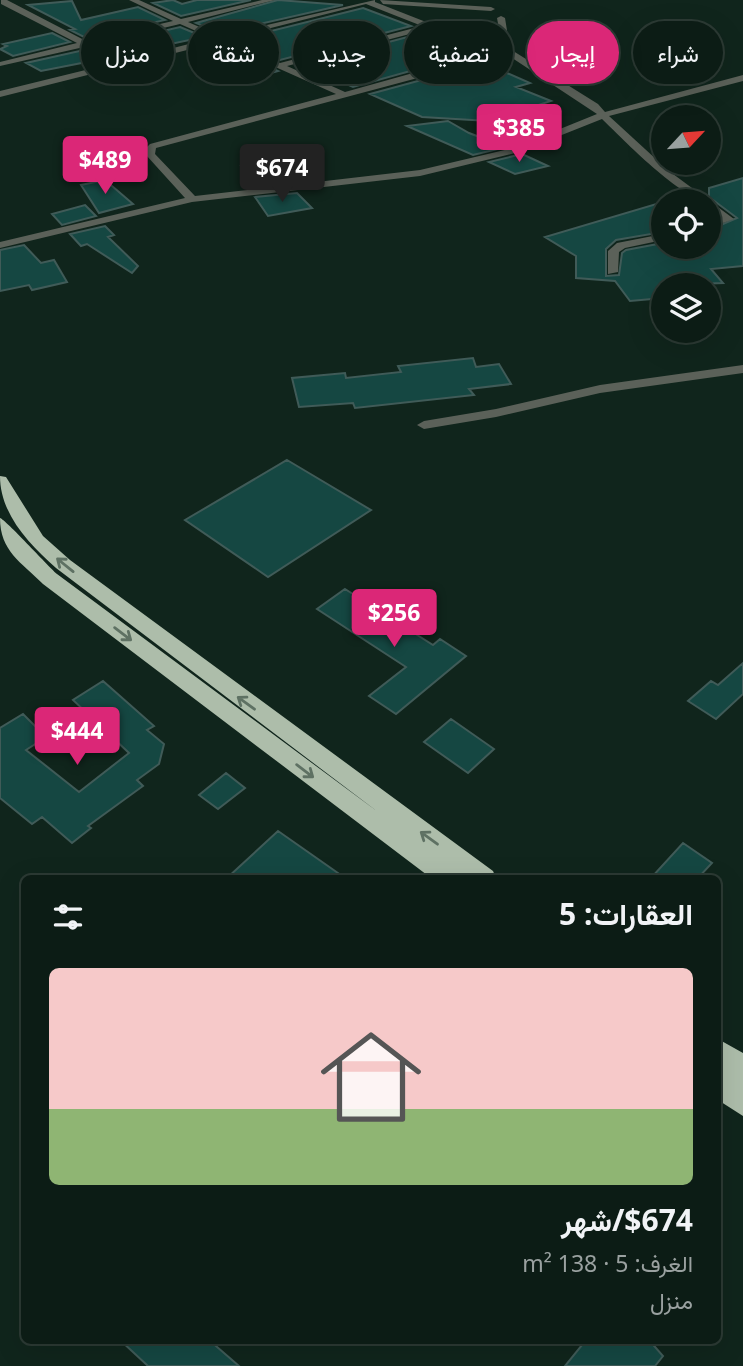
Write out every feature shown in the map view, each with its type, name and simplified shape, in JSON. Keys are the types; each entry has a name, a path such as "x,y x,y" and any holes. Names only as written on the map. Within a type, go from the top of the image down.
{"highway":[{"path":"0,481 36,540 62,564 480,875"},
{"path":"0,524 18,549 50,579 445,875"},
{"path":"721,1054 743,1070"},
{"path":"721,1085 743,1102"}],"street":[{"path":"2,2 24,0"},
{"path":"137,2 158,0"},
{"path":"177,20 255,0"},
{"path":"173,21 271,0"},
{"path":"366,1 414,21"},
{"path":"279,23 366,1 500,10 506,50 594,106 666,173 689,189"},
{"path":"2,2 81,42"},
{"path":"137,2 188,25"},
{"path":"279,66 404,34"},
{"path":"0,62 81,42"},
{"path":"279,66 342,94"},
{"path":"0,94 81,73"},
{"path":"192,199 151,155 149,150 153,146 404,78"},
{"path":"0,245 192,199 421,173 516,150 603,115 743,78"},
{"path":"721,213 729,219"},
{"path":"721,221 743,216"},
{"path":"612,272 614,251 621,245 651,239"},
{"path":"424,425 496,414 600,389 743,369"}],"building":[{"path":"173,0 182,4 197,0 251,0 181,16 153,3"},
{"path":"278,0 343,5 273,21 203,21"},
{"path":"72,1 81,20 138,7 165,20 81,21 81,36 70,30 75,29 28,5"},
{"path":"363,8 404,23 404,28 390,31 390,21 311,21"},
{"path":"293,26 293,57 280,60 279,60 279,29"},
{"path":"180,27 188,30 188,40 174,43 174,28"},
{"path":"52,33 70,42 13,56 0,49 7,46 3,44"},
{"path":"404,38 404,73 390,77 390,42"},
{"path":"81,51 81,63 41,71 26,63"},
{"path":"513,76 527,82 516,87 551,101 489,121 422,117 370,94 407,84 513,84"},
{"path":"448,121 469,133 506,147 473,155 407,126"},
{"path":"522,154 548,166 515,174 489,162"},
{"path":"268,163 287,183 250,187 241,166"},
{"path":"743,178 743,266 711,269 714,273 651,273 651,299 630,301 615,281 576,278 576,256 545,237 651,206 651,234 616,240 606,249 606,276 619,275 622,253 626,250 651,245 651,259 721,259 721,225 737,218 721,206 721,189 709,188"},
{"path":"105,180 133,204 99,213 81,185"},
{"path":"297,193 312,208 268,216 255,197"},
{"path":"85,205 96,216 62,225 52,214"},
{"path":"105,226 114,235 108,237 138,266 132,273 87,244 81,246 70,234"},
{"path":"24,245 41,263 54,260 67,282 32,290 29,285 0,291 0,250"},
{"path":"473,358 476,367 499,364 511,384 469,389 474,395 355,408 353,403 299,407 292,378 345,373 346,378 401,372 398,366"},
{"path":"287,460 371,510 268,577 185,520"},
{"path":"345,589 433,645 440,639 466,656 396,714 369,696 406,667 317,609"},
{"path":"743,663 743,694 716,719 688,701 711,681 718,685"},
{"path":"103,681 154,726 147,730 164,744 159,764 137,780 143,786 88,826 91,828 72,843 42,817 32,824 0,798 0,728 23,714 46,737 26,750 79,792 129,753 73,700"},
{"path":"451,719 494,749 468,773 424,742"},
{"path":"226,773 245,788 218,809 199,795"},
{"path":"278,831 341,875 230,875"},
{"path":"683,843 712,863 701,875 654,875"},
{"path":"124,1344 214,1344 239,1366 148,1366"},
{"path":"583,1344 652,1344 663,1356 655,1366 565,1366"}]}
